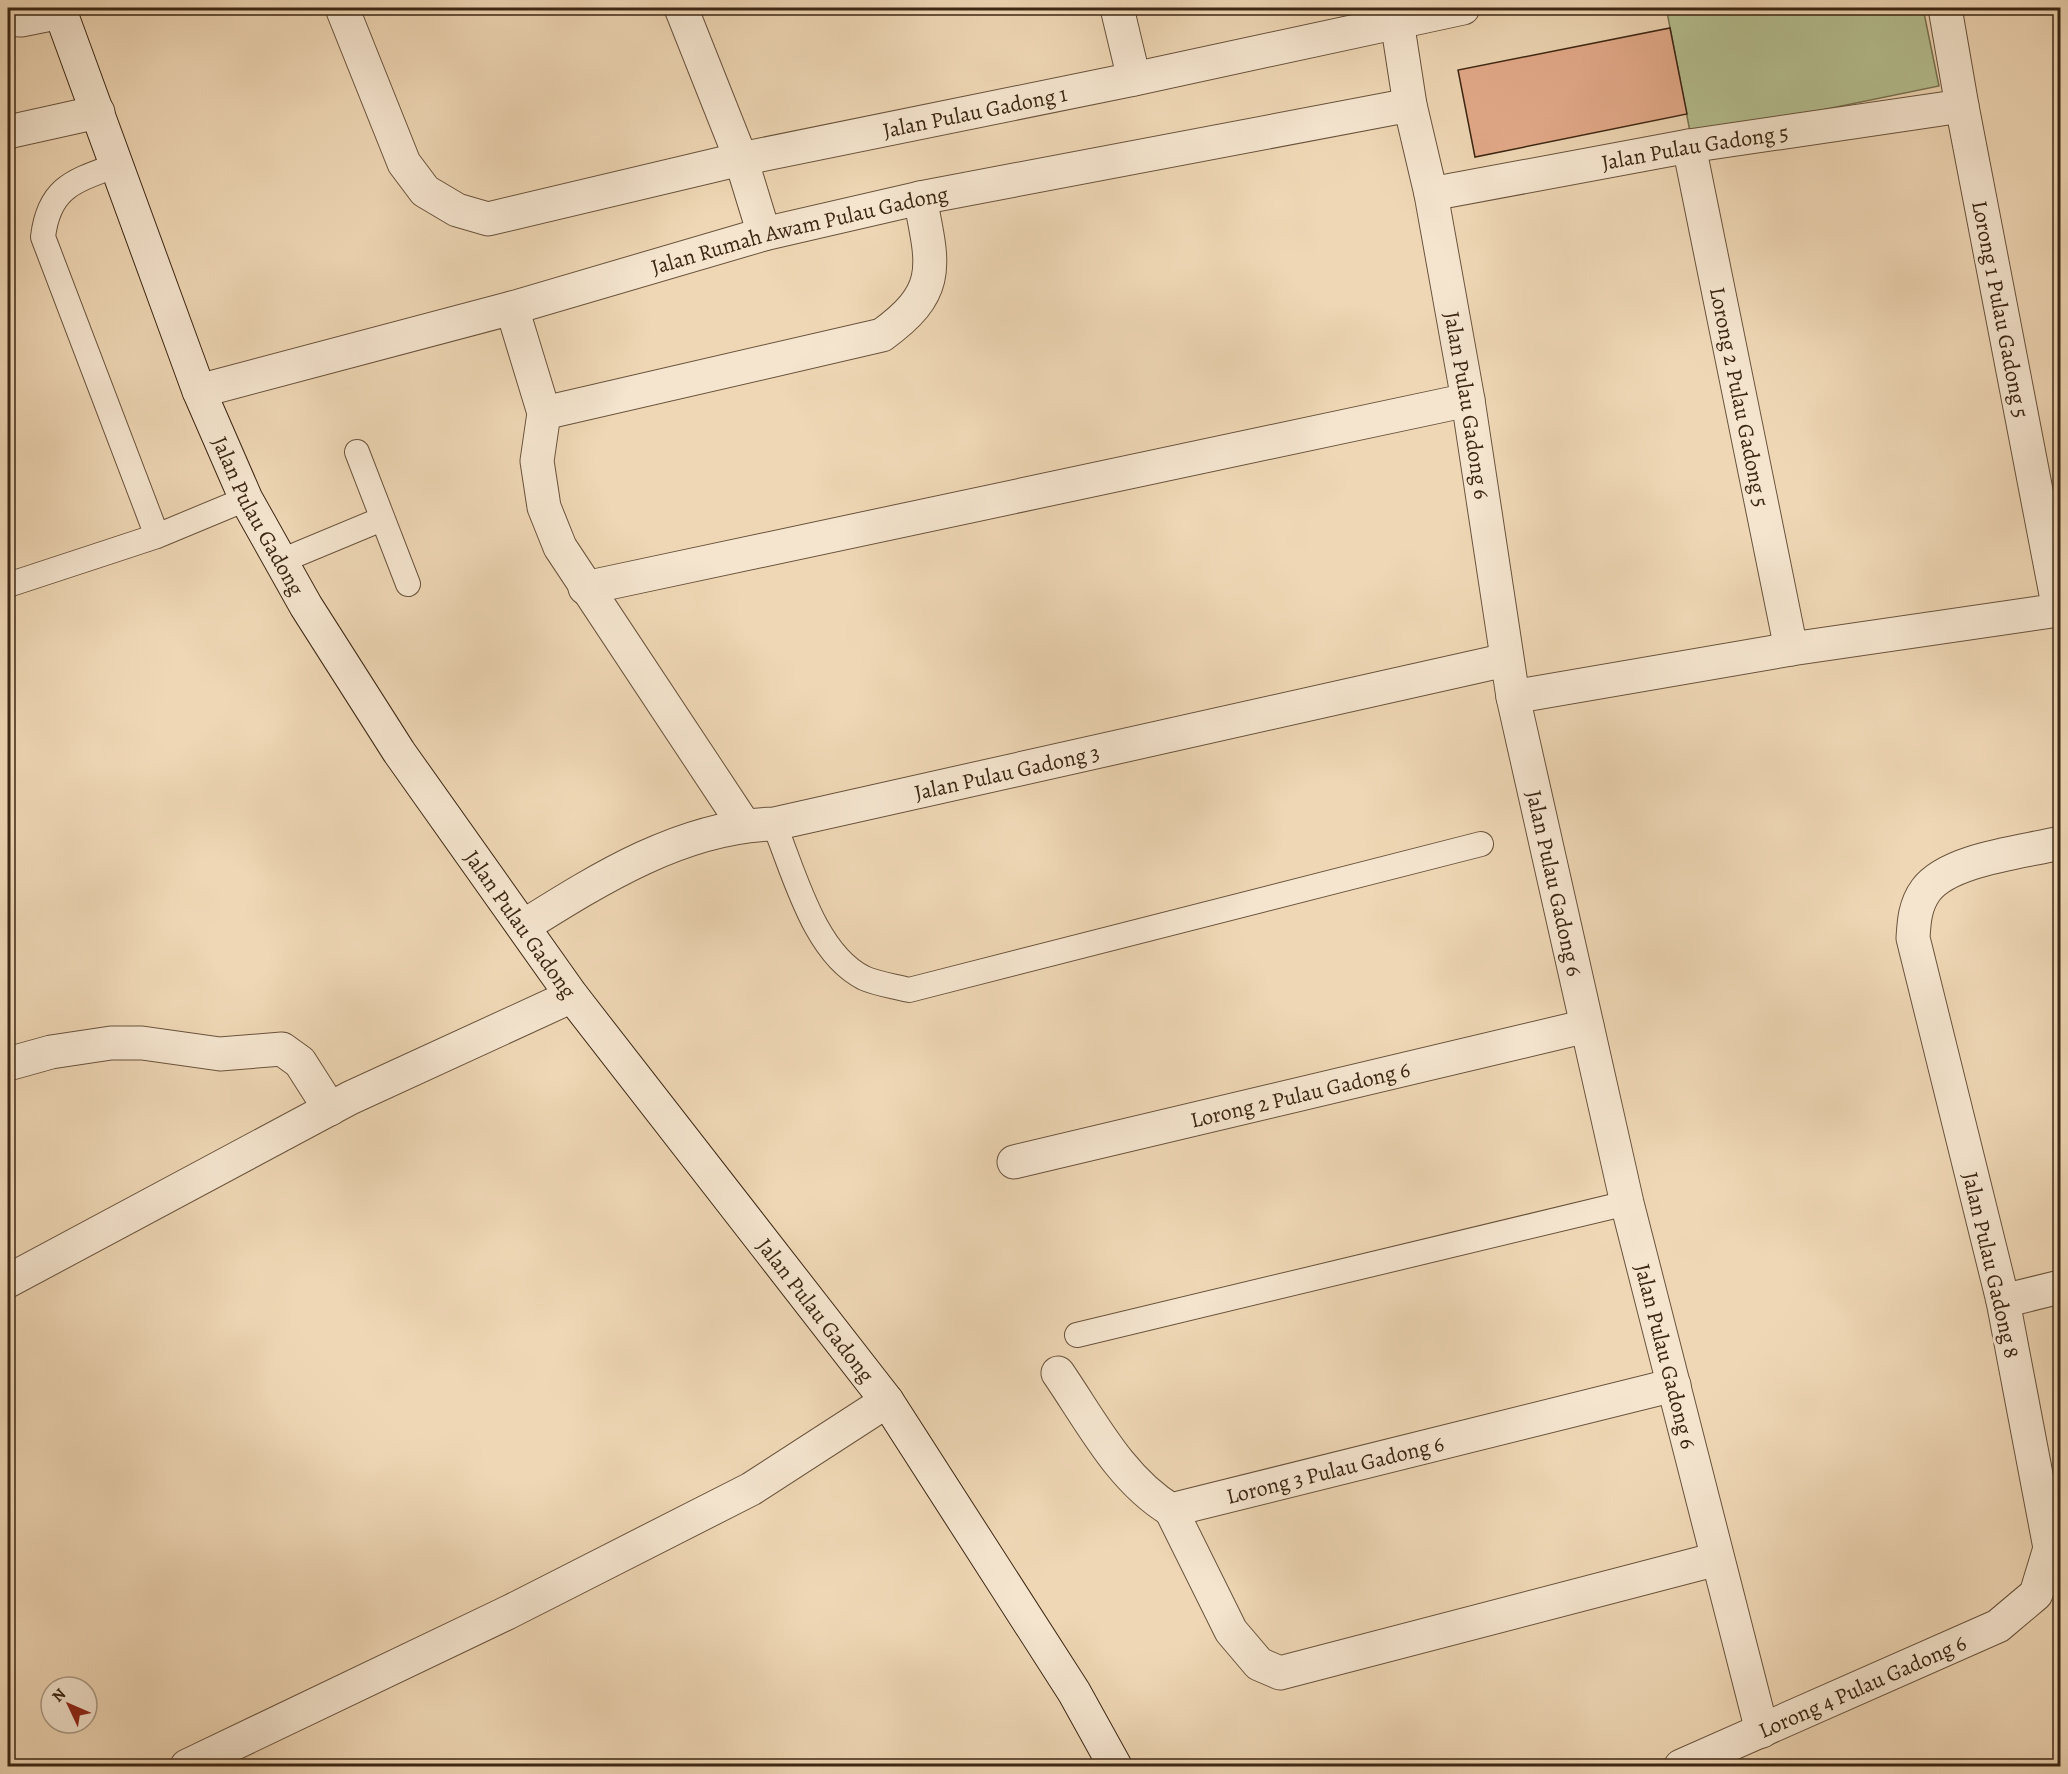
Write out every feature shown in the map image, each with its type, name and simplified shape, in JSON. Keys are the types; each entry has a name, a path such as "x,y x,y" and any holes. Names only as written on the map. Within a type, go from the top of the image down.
{"street":[{"name":"Jalan Pulau Gadong 1","path":"342,8 404,163 425,191 457,210 488,219 741,159 1134,79 1396,15 1463,8"},
{"path":"681,8 741,159 764,234"},
{"path":"1117,8 1134,79"},
{"name":"Lorong 1 Pulau Gadong 5","path":"1945,8 2059,610"},
{"path":"8,19 21,20 60,10"},
{"name":"Jalan Pulau Gadong","path":"60,10 199,391 246,499 306,606 399,752 572,996 887,1401 1074,1692 1115,1767"},
{"name":"Jalan Pulau Gadong 6","path":"1396,15 1410,105 1431,194 1468,400 1513,697 1627,1203 1762,1731"},
{"name":"Jalan Rumah Awam Pulau Gadong","path":"199,391 512,308 764,234 920,198 1410,105"},
{"name":"Jalan Pulau Gadong 5","path":"1431,194 1689,146 1962,106"},
{"path":"8,132 98,112"},
{"name":"Lorong 2 Pulau Gadong 5","path":"1689,146 1791,649"},
{"path":"544,413 882,335 907,317 925,293 932,260 920,198"},
{"path":"512,308 544,413 537,461 544,507 560,547 585,588 759,824"},
{"path":"585,588 1468,400"},
{"path":"1513,697 1791,649 2059,610"},
{"name":"Jalan Pulau Gadong 3","path":"524,926 579,891 633,863 684,842 1506,660"},
{"name":"Jalan Pulau Gadong 8","path":"2036,1594 2050,1548 2003,1301 1913,939 1915,912 1927,889 1953,869 2061,843"},
{"path":"8,1281 330,1109 572,996"},
{"name":"Lorong 2 Pulau Gadong 6","path":"1014,1162 1587,1026"},
{"path":"8,1064 51,1052 111,1043 141,1043 220,1054 282,1049 300,1062 330,1109"},
{"path":"2003,1301 2061,1287"},
{"path":"1058,1373 1129,1477 1150,1497 1171,1510 1231,1631 1259,1664 1280,1673 1717,1559"},
{"name":"Lorong 3 Pulau Gadong 6","path":"1171,1510 1674,1385"},
{"path":"187,1767 509,1612 751,1489 887,1401"},
{"name":"Lorong 4 Pulau Gadong 6","path":"1681,1767 1998,1626 2036,1594"}],"lane":[{"path":"117,165 79,179 61,191 46,215 43,237 157,536"},
{"path":"357,453 408,584"},
{"path":"8,585 157,536 246,499"},
{"path":"281,561 382,519"},
{"path":"759,824 821,938 843,963 864,978 909,990 1481,844"},
{"path":"1077,1335 1627,1203"}],"green space":[{"path":"1687,8 1923,8 1939,86 1691,137 1667,12"}],"building":[{"path":"1670,28 1687,114 1475,157 1458,70"}]}
